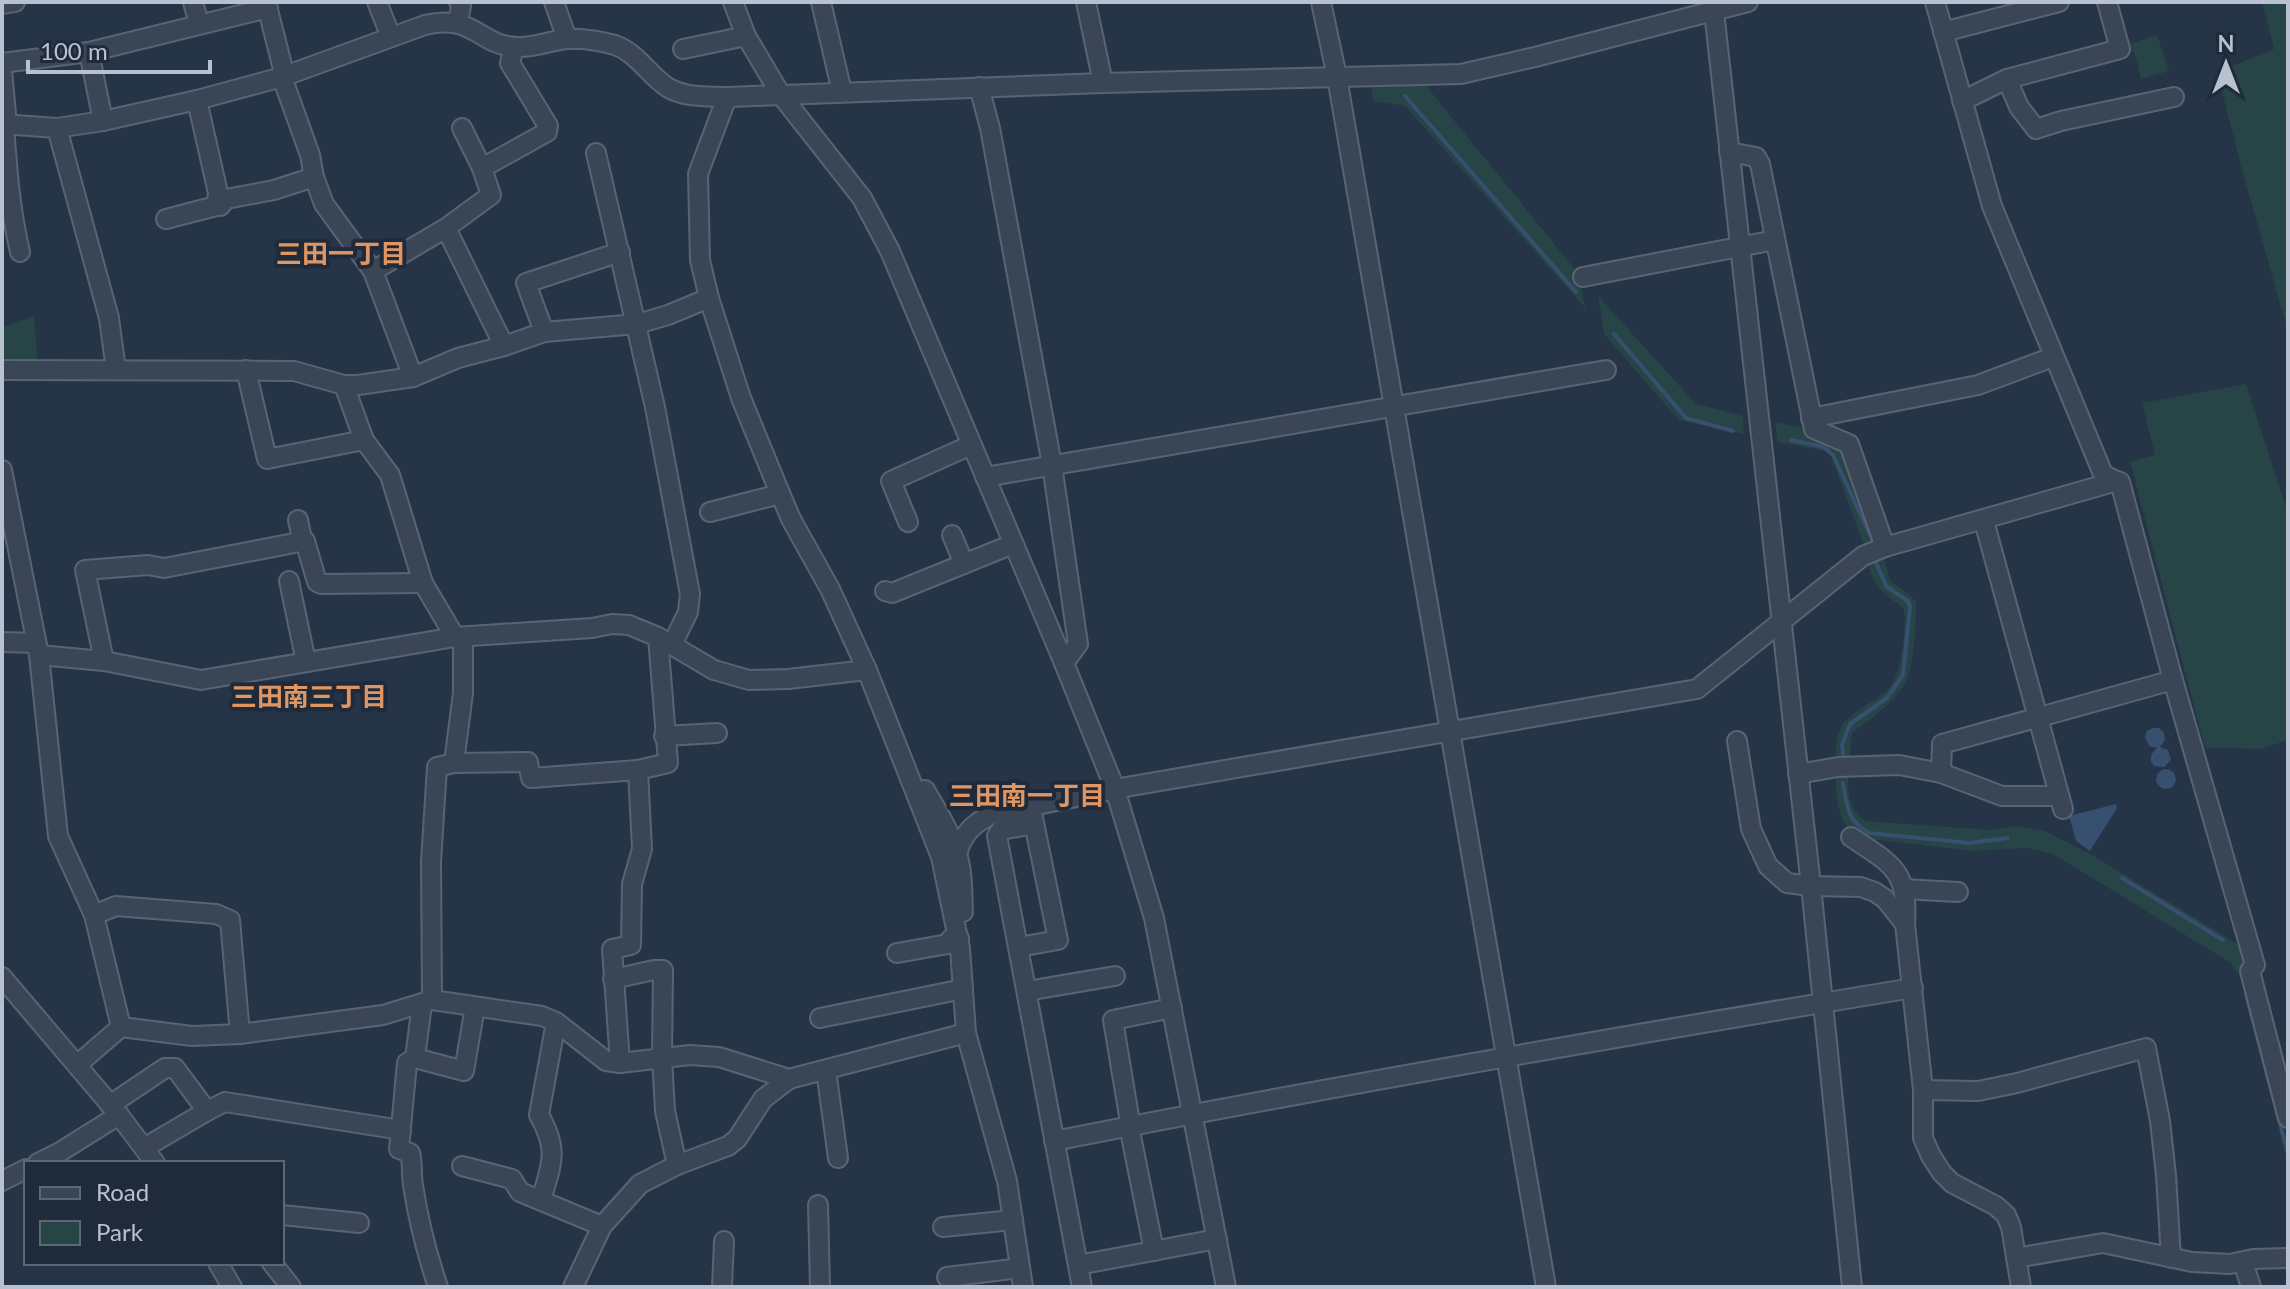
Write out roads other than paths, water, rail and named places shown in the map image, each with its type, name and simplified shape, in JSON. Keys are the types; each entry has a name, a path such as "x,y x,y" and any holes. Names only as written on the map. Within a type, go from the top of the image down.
{"street":[{"path":"2,4 15,2"},
{"path":"193,2 199,24"},
{"path":"377,2 391,37"},
{"path":"458,22 459,2"},
{"path":"554,2 567,39"},
{"path":"733,2 746,36 781,95 862,198 890,251 1115,789 1154,918 1226,1287"},
{"path":"821,2 842,92"},
{"path":"1086,2 1103,83"},
{"path":"1321,2 1337,77 1546,1287"},
{"path":"4,125 57,128 197,100 282,77 440,21 458,22 495,43 514,47 567,39 614,45 633,54 668,87 689,95 727,97 1461,74 1713,6 1748,2"},
{"path":"1935,2 1992,206 2103,474 2120,482 2255,965 2250,971 2288,1118"},
{"path":"1943,32 2059,2"},
{"path":"1962,101 2007,79 2120,49 2107,2"},
{"path":"2,63 89,52 267,5 283,69 282,77 324,204 373,271 413,377"},
{"path":"1713,6 1811,886 1852,1287"},
{"path":"683,49 746,36"},
{"path":"482,168 547,132 548,126 510,63 514,47"},
{"path":"89,52 103,121"},
{"path":"2,70 8,190 20,252"},
{"path":"2007,79 2019,107 2036,129 2150,97 2174,97"},
{"path":"979,87 990,128 1052,465 1078,644 1064,663"},
{"path":"727,97 698,174 700,260 709,298 741,398 780,494 830,589 867,670 941,857 960,943 966,1033 1007,1181 1022,1278 953,1279"},
{"path":"197,100 218,193 216,206"},
{"path":"57,128 109,318 116,370"},
{"path":"373,271 446,228 491,195 482,168 462,128"},
{"path":"1729,152 1756,157 1760,164 1814,429 1849,444 1885,547"},
{"path":"439,766 528,762 531,778 638,770 668,763 664,736 665,641 688,612 690,594 658,422 596,153"},
{"path":"166,219 220,206 226,199 274,190 314,177"},
{"path":"446,228 504,346"},
{"path":"1583,277 1775,240"},
{"path":"544,332 526,283 620,252"},
{"path":"2,370 294,371 344,385 358,385 413,377 458,358 544,332 637,324 709,298"},
{"path":"1811,418 1978,385 2053,357"},
{"path":"246,370 267,459 364,440"},
{"path":"985,477 1606,370"},
{"path":"344,385 364,440 390,475 423,583 459,637 463,693 439,766 431,862 427,1002 415,1058 407,1063 399,1149 412,1157 413,1184 438,1287"},
{"path":"908,522 891,481 971,445"},
{"path":"2,470 37,649 58,836 94,915 121,1027"},
{"path":"1082,1287 997,836 1001,830 1032,815 1115,789 1697,689 1863,556 2110,483 2112,479"},
{"path":"710,512 780,494"},
{"path":"298,520 317,582 423,583"},
{"path":"1798,774 1838,767 1899,765 1941,773 2002,796 2061,803 1984,521"},
{"path":"952,535 964,564"},
{"path":"104,661 82,570 148,565 164,568 305,541"},
{"path":"885,591 892,593 1013,544"},
{"path":"289,581 306,662"},
{"path":"2,642 201,680 459,637 612,624 629,625 665,641 714,670 749,680 867,670"},
{"path":"1941,773 1942,744 2173,680"},
{"path":"664,736 717,733"},
{"path":"1737,741 1751,829 1768,866 1787,883 1861,887 1875,892 1885,899 1905,924"},
{"path":"902,760 910,764 957,854 963,913 960,943"},
{"path":"620,1063 612,949 631,945 632,884 642,849 638,770"},
{"path":"957,854 965,833 992,814 1032,815"},
{"path":"1019,947 1058,940 1032,815"},
{"path":"1851,837 1890,864 1901,878 1923,1090 1923,1138 1931,1156 1952,1183 1996,1206 2006,1215 2011,1227 2021,1287"},
{"path":"1903,889 1958,892"},
{"path":"94,915 116,906 216,914 230,920 240,1034"},
{"path":"897,953 948,944 951,939 960,943"},
{"path":"613,979 663,970 665,1111 677,1165"},
{"path":"1027,991 1115,976"},
{"path":"2,977 149,1155 207,1111 225,1102 401,1130"},
{"path":"1054,1141 1507,1057 1913,988"},
{"path":"820,1018 963,989"},
{"path":"77,1065 121,1027 192,1036 240,1034 366,1018 427,1002 542,1016 556,1022 606,1061 620,1063 690,1055 719,1057 789,1079"},
{"path":"415,1058 464,1071 475,1007"},
{"path":"1154,1251 1129,1126 1113,1020 1172,1008"},
{"path":"541,1200 551,1166 546,1158 551,1136 539,1115 556,1022"},
{"path":"573,1287 602,1226 640,1184 677,1165 728,1146 737,1139 763,1099 789,1079 966,1033"},
{"path":"1923,1090 1978,1091 2146,1048 2163,1148 2171,1258"},
{"path":"42,1161 60,1152 165,1068 175,1068 207,1111"},
{"path":"826,1070 838,1158"},
{"path":"2,1181 24,1170"},
{"path":"471,1170 512,1179 520,1192 602,1226"},
{"path":"818,1205 820,1287"},
{"path":"284,1215 359,1223"},
{"path":"943,1227 1013,1220"},
{"path":"1078,1265 1217,1239"},
{"path":"722,1287 724,1241"},
{"path":"2016,1258 2103,1243 2205,1263 2230,1264 2253,1259 2288,1258"},
{"path":"2243,1262 2251,1287"},
{"path":"219,1265 232,1287"},
{"path":"274,1265 291,1287"}],"water":[{"path":"2159,728 2164,733 2165,740 2160,747 2168,750 2171,760 2164,767 2154,766 2151,761 2157,748 2149,746 2145,737 2147,731"},
{"path":"2166,769 2173,772 2176,779 2173,786 2166,789 2159,786 2156,779 2159,772"},
{"path":"2116,804 2117,808 2090,851 2076,841 2069,816"}],"waterway":[{"path":"1405,96 1576,292"},
{"path":"1614,334 1686,418 1733,431"},
{"path":"1791,440 1824,447 1833,455 1870,535"},
{"path":"1843,754 1842,745 1850,724 1887,698 1903,675 1910,607 1908,601 1887,587 1875,561"},
{"path":"1843,783 1852,818 1869,833 1969,843 2008,838"},
{"path":"2122,878 2223,940"},
{"path":"2246,994 2288,1154"}],"district":[{"name":"三田一丁目","path":"341,253"},
{"name":"三田南三丁目","path":"309,696"},
{"name":"三田南一丁目","path":"1027,795"}]}
